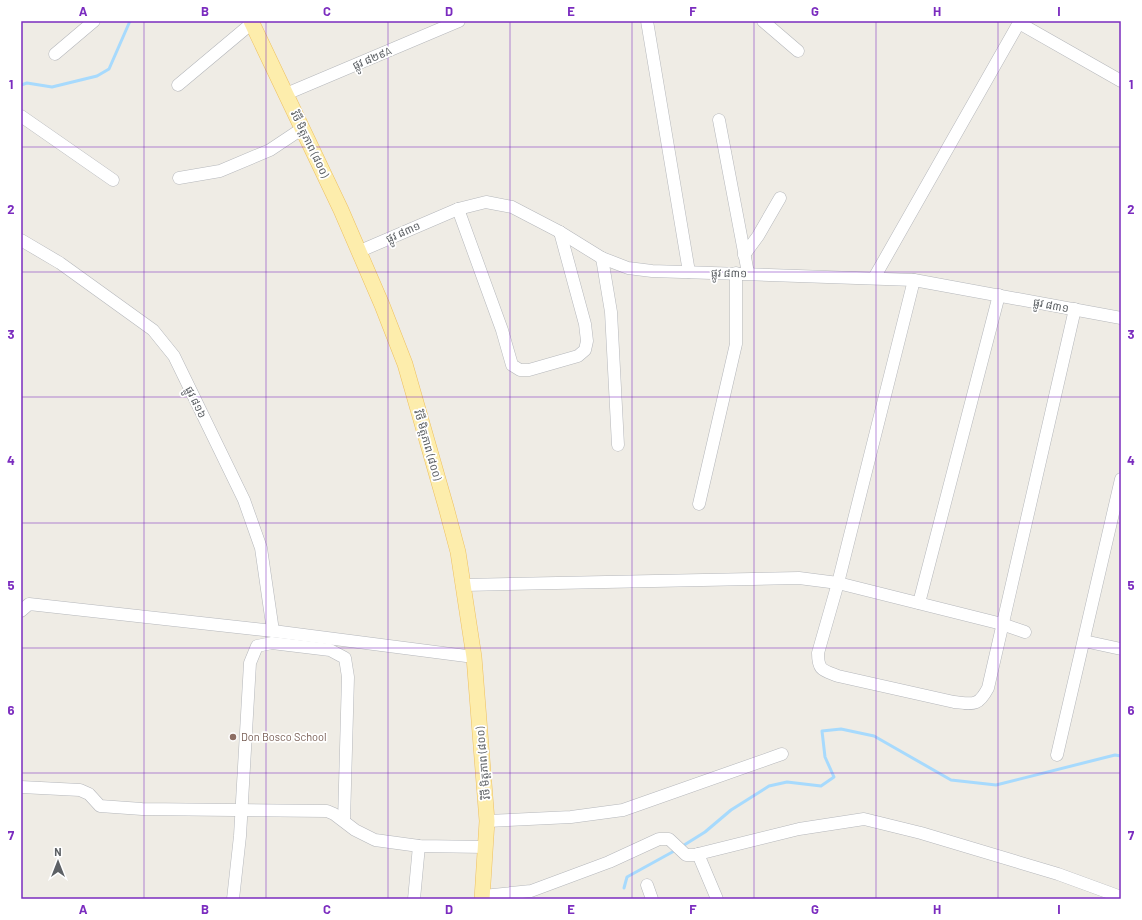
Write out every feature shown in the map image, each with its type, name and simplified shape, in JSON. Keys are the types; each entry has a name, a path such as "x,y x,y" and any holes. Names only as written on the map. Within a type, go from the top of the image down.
{"main road":[{"name":"វិថី មិត្តភាព (៨០០)","path":"251,22 303,128 360,251 405,364 458,552 474,657 487,821 483,898"}],"street":[{"path":"55,54 94,21"},
{"name":"ផ្លូវ ៨២៩A","path":"286,94 459,21"},
{"path":"647,21 689,272"},
{"path":"178,84 251,22"},
{"path":"874,278 1020,22 1121,81"},
{"path":"769,23 798,51"},
{"path":"21,116 113,180"},
{"path":"720,120 748,273"},
{"path":"179,178 220,171 270,150 303,128"},
{"path":"744,255 758,236 780,198"},
{"name":"ផ្លូវ ៨៣១","path":"360,251 458,208 486,202 512,208 560,232 602,258 628,268 652,271 748,273 914,280 1121,318"},
{"path":"458,208 502,330 512,365 520,370 529,370 578,356 585,350 587,341 585,324 560,232"},
{"name":"ផ្លូវ ៨១៦","path":"21,240 60,263 153,330 174,356 247,507 261,548 273,631"},
{"path":"602,258 611,312 618,445"},
{"path":"699,504 736,344 736,273"},
{"path":"914,280 838,583 818,653 818,664 822,670 838,676 954,702 973,704 982,699 988,688 1075,309"},
{"path":"919,603 999,295"},
{"path":"1058,755 1120,483"},
{"path":"464,585 799,578 838,583 1002,624 1025,632"},
{"path":"21,611 29,604 273,631 474,657"},
{"path":"1084,641 1121,649"},
{"path":"233,899 241,811 250,663 257,646 272,643 330,650 345,658 348,677 344,821"},
{"path":"487,821 571,817 623,810 782,754"},
{"path":"21,787 80,790 89,794 100,806 142,809 327,811 344,821 355,830 371,838 419,846 486,847"},
{"path":"692,855 799,829 864,819 1058,874 1121,897"},
{"path":"483,898 531,891 609,862 659,839 669,839 692,855 717,899"},
{"path":"414,899 419,846"},
{"path":"647,886 652,899"}],"waterway":[{"path":"21,85 27,83 52,87 97,76 109,69 130,21"},
{"path":"681,847 705,832 731,810 769,786 787,782 821,786 834,777 825,757 822,731 841,729 874,736 951,780 996,785 1115,755 1121,756"},
{"path":"624,888 627,877 676,850"}],"place":[{"name":"Don Bosco School","path":"233,737"}]}
